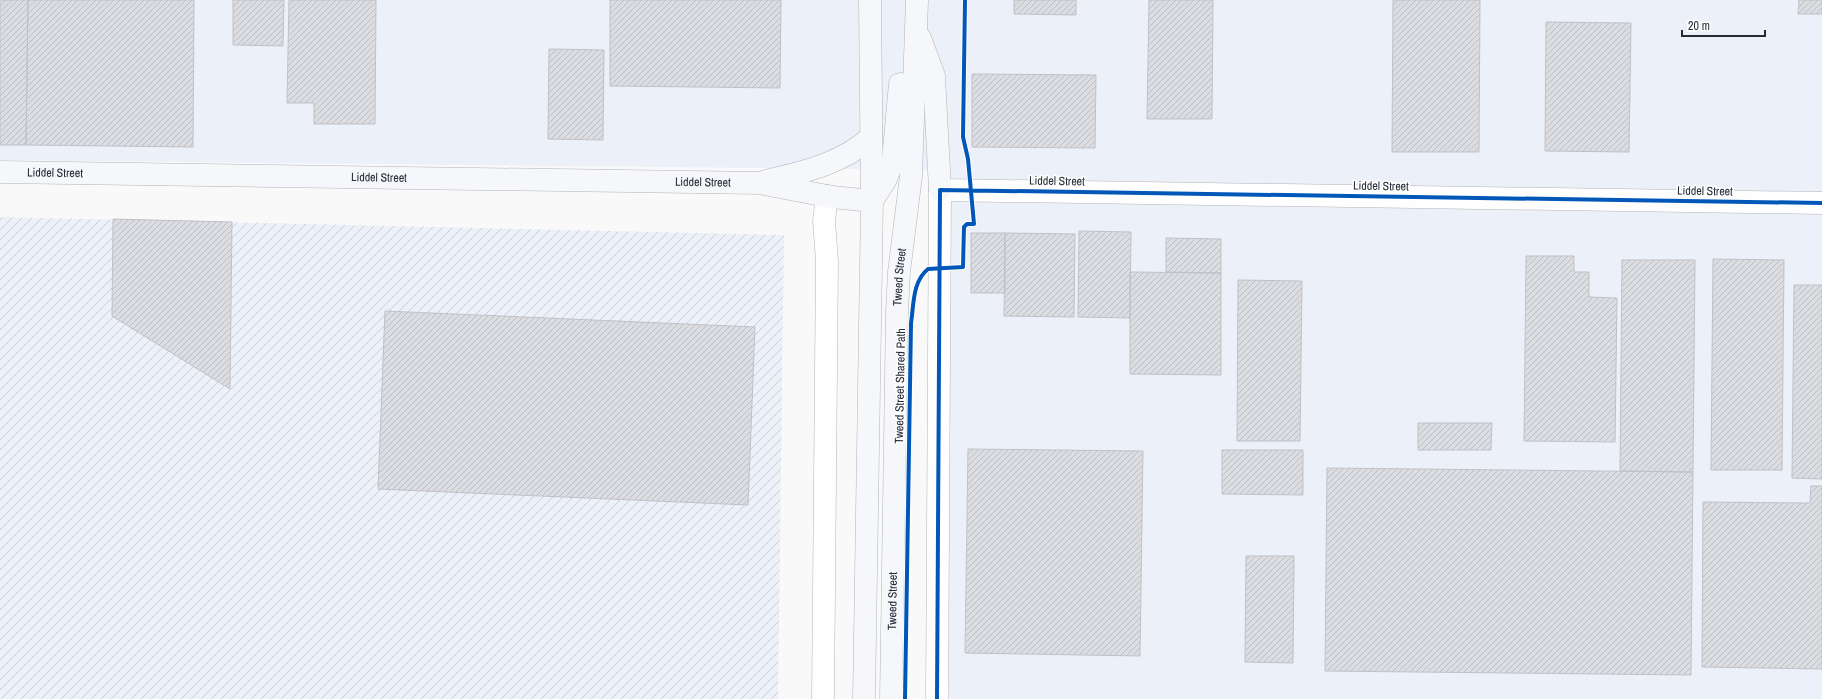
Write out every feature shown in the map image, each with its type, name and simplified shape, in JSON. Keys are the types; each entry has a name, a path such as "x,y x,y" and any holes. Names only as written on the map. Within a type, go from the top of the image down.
{"main road":[{"path":"864,699 872,201 870,0"},
{"name":"Tweed Street","path":"891,699 896,365 899,272 911,176 917,0"},
{"path":"872,201 886,179 893,161 901,80 917,29"},
{"path":"917,29 934,76 940,190"},
{"name":"Liddel Street","path":"759,183 794,174 836,160 849,154 871,137"},
{"name":"Liddel Street","path":"0,172 759,183 827,196 872,201"}],"street":[{"name":"Liddel Street","path":"940,190 1822,203"},
{"path":"937,699 940,190"},
{"path":"823,699 827,261 824,221 827,196"}],"shaded area":[{"path":"0,0 1822,0 1822,699 949,699 949,217 945,170 0,160"},
{"path":"0,217 784,235 778,699 0,699"}],"building":[{"path":"0,0 28,0 26,145 0,145"},
{"path":"28,0 194,0 193,147 26,145"},
{"path":"233,0 284,0 283,46 233,45"},
{"path":"289,0 376,0 375,124 314,124 314,103 287,103"},
{"path":"610,0 781,0 780,88 610,86"},
{"path":"1014,0 1076,0 1076,15 1014,14"},
{"path":"1149,0 1213,0 1212,119 1147,119"},
{"path":"1393,0 1480,0 1479,152 1392,152"},
{"path":"1799,0 1822,0 1822,14 1798,14"},
{"path":"1546,22 1631,23 1629,152 1545,151"},
{"path":"549,49 604,50 603,140 548,139"},
{"path":"972,74 1096,75 1095,148 972,147"},
{"path":"113,219 232,222 230,389 112,316"},
{"path":"1079,231 1131,232 1130,318 1078,317"},
{"path":"971,233 1005,233 1005,293 971,293"},
{"path":"1005,233 1075,234 1074,317 1004,316"},
{"path":"1166,238 1221,239 1221,273 1166,272"},
{"path":"1526,256 1574,256 1574,272 1589,272 1589,297 1617,298 1615,442 1524,441"},
{"path":"1713,259 1784,260 1782,470 1711,470"},
{"path":"1622,260 1695,260 1693,472 1620,471"},
{"path":"1130,272 1221,273 1221,375 1130,374"},
{"path":"1238,280 1302,281 1300,441 1237,441"},
{"path":"1794,285 1822,285 1822,479 1792,478"},
{"path":"385,311 755,327 748,505 378,489"},
{"path":"1418,423 1492,423 1491,450 1418,450"},
{"path":"968,449 1143,451 1140,656 965,653"},
{"path":"1222,450 1303,450 1303,495 1222,494"},
{"path":"1327,468 1693,472 1691,675 1325,671"},
{"path":"1811,486 1822,486 1822,669 1702,667 1703,502 1810,503"},
{"path":"1246,556 1294,556 1293,663 1245,662"}],"cycle path":[{"name":"Tweed Street Shared Path","path":"905,699 911,323 913,301 919,280 928,269 963,267 964,227 967,224 974,224 968,159 963,137 965,0"},
{"path":"937,699 940,190 1822,203"}]}
